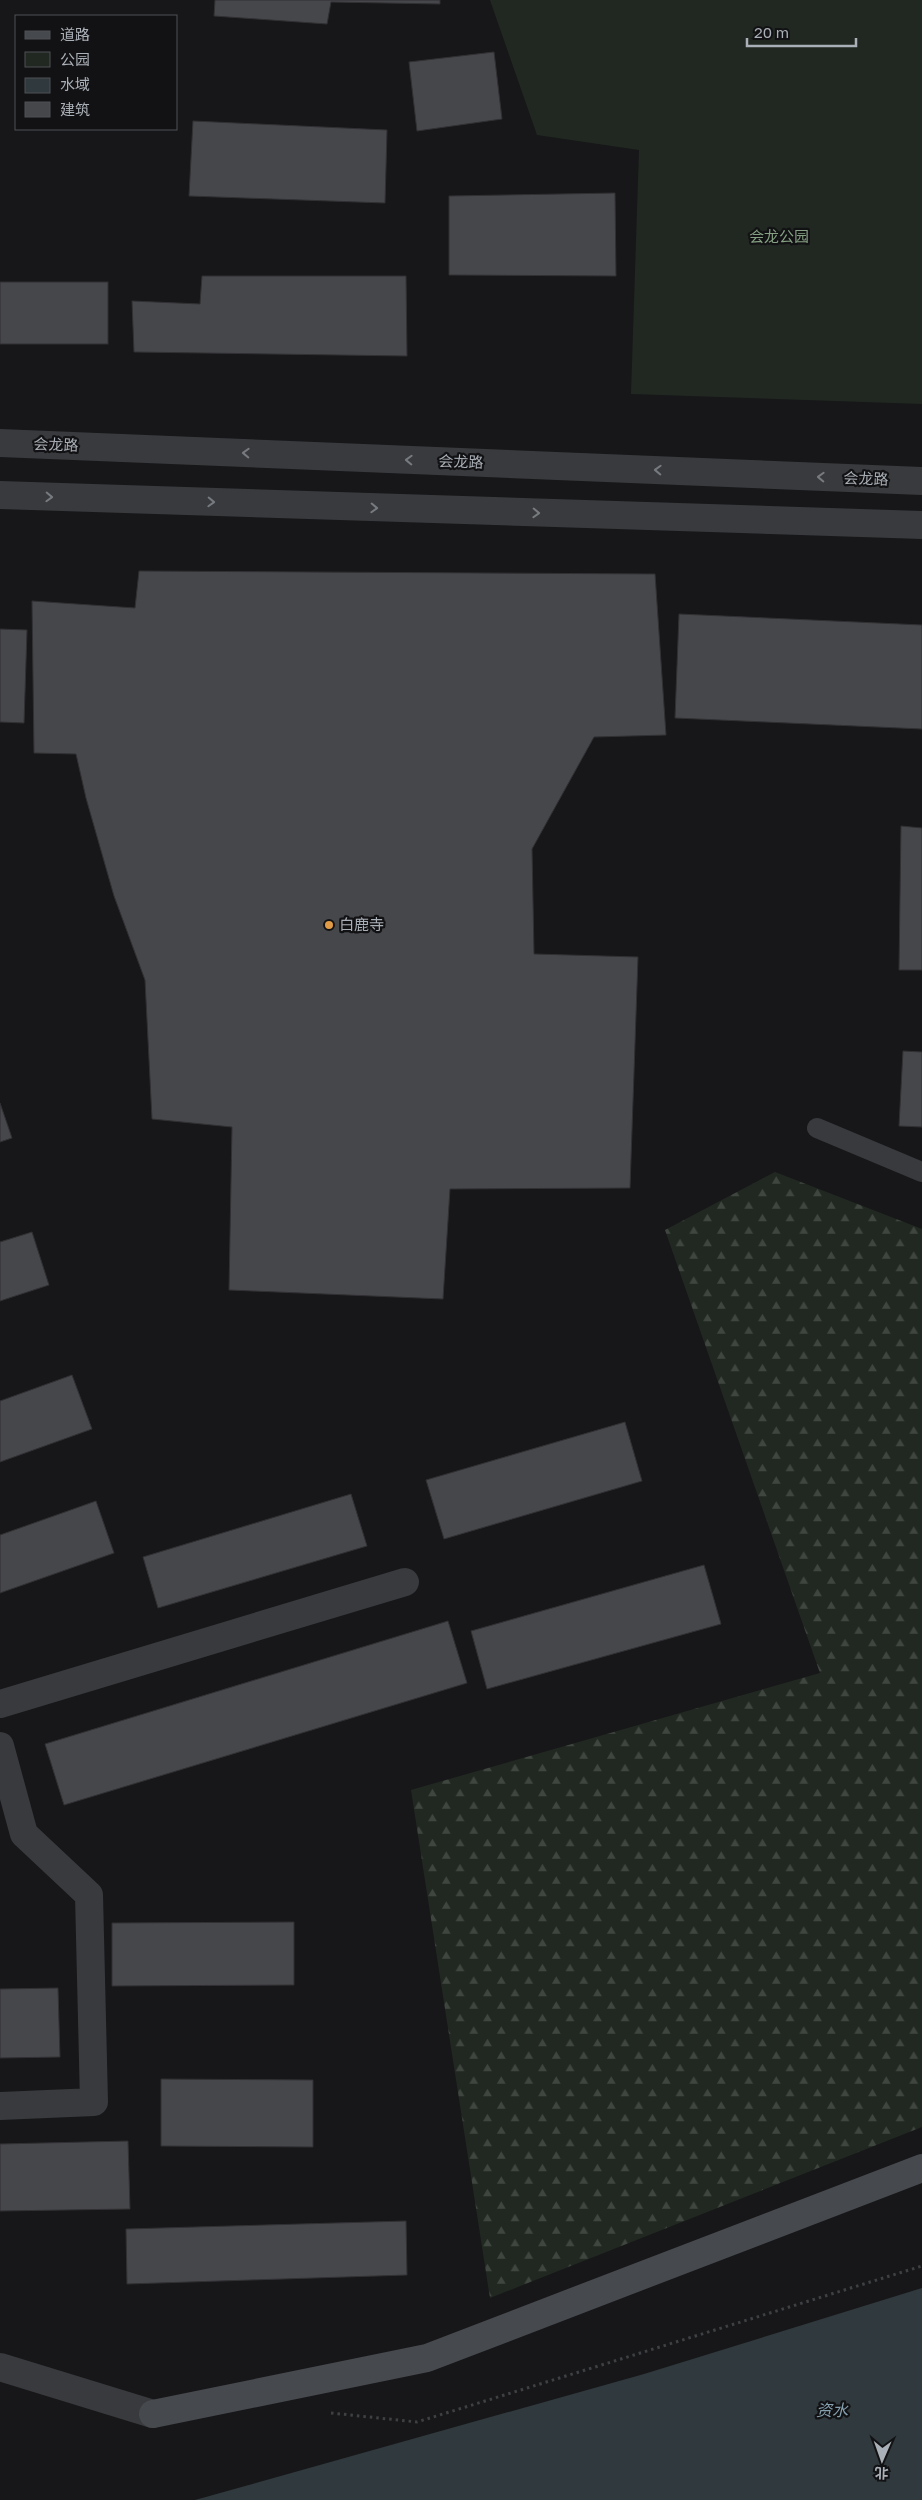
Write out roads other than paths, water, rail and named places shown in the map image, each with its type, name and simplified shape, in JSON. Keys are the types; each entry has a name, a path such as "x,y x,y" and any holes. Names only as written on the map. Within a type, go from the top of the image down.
{"main road":[{"path":"153,2414 427,2358 922,2168"}],"street":[{"name":"会龙路","path":"0,442 922,481"},
{"path":"0,496 922,526"},
{"path":"0,1704 405,1582"},
{"path":"0,1746 24,1834 89,1895 94,2102 0,2106"},
{"path":"0,2367 153,2414"}],"lane":[{"path":"817,1128 922,1172"}],"water":[{"name":"资水","path":"922,2288 922,2500 195,2500 644,2374"}],"place":[{"name":"白鹿寺","path":"329,925"}],"park label":[{"name":"会龙公园","path":"779,237"}]}
